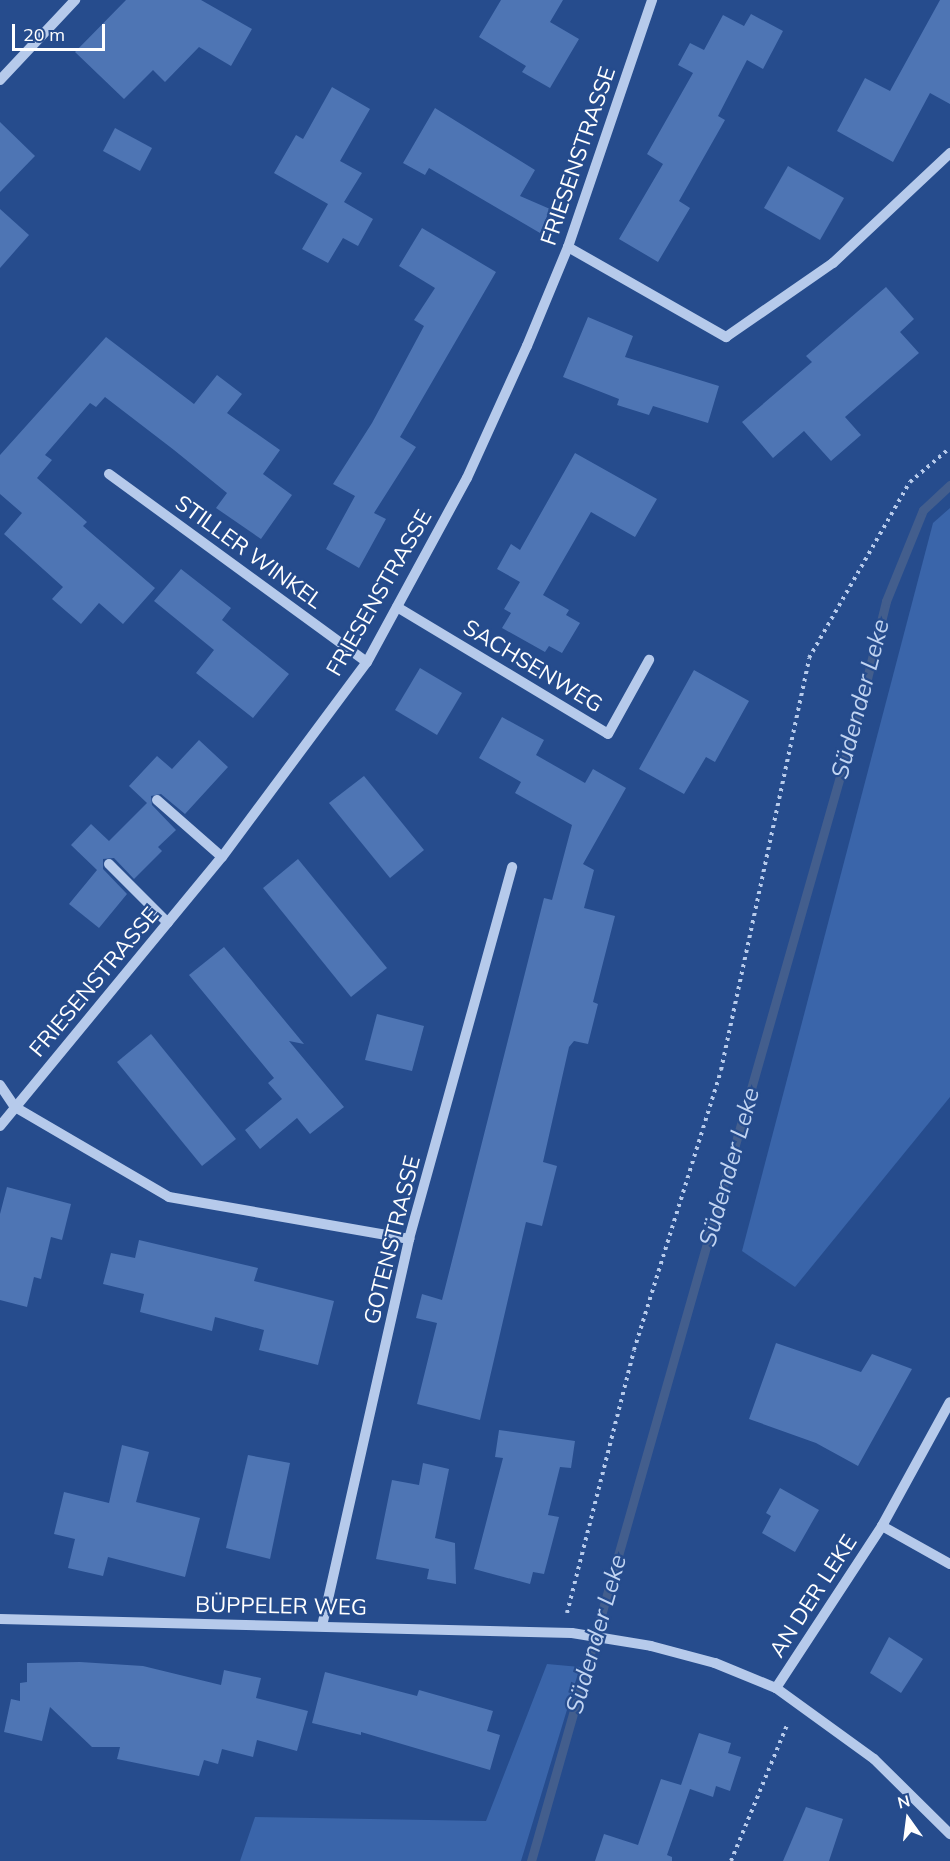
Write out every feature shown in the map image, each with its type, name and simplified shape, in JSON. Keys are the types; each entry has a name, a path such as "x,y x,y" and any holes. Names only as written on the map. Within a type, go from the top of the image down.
{"street":[{"path":"0,80 75,0"},
{"name":"FRIESENSTRASSE","path":"0,1126 222,858 367,662 471,468 568,247 652,0"},
{"path":"568,247 726,337 833,263 950,153"},
{"name":"STILLER WINKEL","path":"109,474 367,662"},
{"name":"SACHSENWEG","path":"397,608 608,734 648,660"},
{"path":"157,800 222,858"},
{"path":"109,864 168,923"},
{"name":"GOTENSTRASSE","path":"322,1626 410,1239 512,867"},
{"path":"0,1085 15,1107 169,1197 410,1239"},
{"name":"AN DER LEKE","path":"776,1688 882,1526 950,1402"},
{"name":"AN DER LEKE","path":"882,1526 950,1564"},
{"name":"BÜPPELER WEG","path":"0,1619 567,1634 626,1641 715,1663 776,1688 874,1759 950,1834"}],"path":[{"path":"567,1634 634,1350 721,1070 809,658 871,544 910,482 950,448"},
{"path":"731,1861 797,1703"}],"shaded area":[{"path":"950,508 950,1097 795,1287 742,1251 933,523"},
{"path":"547,1664 580,1667 521,1861 240,1861 255,1817 486,1821"}],"building":[{"path":"126,0 201,0 252,29 231,66 199,47 165,82 153,70 124,99 75,52"},
{"path":"501,0 563,0 550,22 579,39 550,88 522,72 526,66 479,37"},
{"path":"940,0 950,0 950,104 930,93 893,162 837,131 865,78 890,91"},
{"path":"751,14 783,31 763,69 747,60 718,116 725,120 679,201 690,208 658,262 619,239 663,164 647,154 693,73 678,65 690,43 704,50 723,15 744,26"},
{"path":"332,87 370,109 340,161 362,173 344,202 373,219 358,246 343,238 328,263 302,249 328,204 274,173 296,135 303,139"},
{"path":"435,108 535,170 520,196 550,209 540,233 429,168 425,175 403,163"},
{"path":"0,122 35,156 0,192"},
{"path":"115,128 152,148 140,171 103,151"},
{"path":"788,166 844,198 820,240 764,208"},
{"path":"0,209 29,235 0,268"},
{"path":"422,228 496,272 400,437 416,447 374,513 386,519 359,568 326,549 355,496 333,484 372,423 424,326 414,320 435,288 399,266"},
{"path":"886,287 914,319 900,332 919,353 845,417 861,435 831,461 804,431 773,458 742,422 812,362 806,356"},
{"path":"588,317 633,336 625,357 719,386 708,423 653,406 649,415 617,405 619,399 563,377"},
{"path":"106,337 194,404 217,375 242,394 227,413 280,450 263,474 292,495 261,539 216,508 227,493 174,450 105,397 96,407 90,403 45,455 52,460 37,478 87,522 83,526 155,588 123,624 99,603 81,624 52,599 63,587 4,534 22,513 0,494 0,455"},
{"path":"575,453 657,499 635,537 591,512 543,595 569,610 566,615 580,623 562,653 549,646 545,652 502,628 511,613 504,609 520,582 497,569 511,544 520,550"},
{"path":"181,569 231,608 222,620 289,674 253,718 196,673 214,650 154,601"},
{"path":"420,668 462,693 437,735 395,710"},
{"path":"694,670 749,701 715,762 706,757 684,794 639,769"},
{"path":"502,717 544,740 536,755 585,783 593,769 626,788 583,864 594,870 584,908 615,916 593,1002 598,1004 588,1044 574,1041 569,1047 543,1162 557,1166 542,1226 526,1222 480,1420 417,1404 437,1323 416,1318 422,1294 442,1300 544,898 552,900 572,825 515,793 521,782 479,758"},
{"path":"199,740 228,767 185,814 161,794 151,796 152,805 176,830 158,847 162,851 134,879 114,858 103,859 103,869 127,894 99,928 69,904 97,870 71,845 91,824 109,841 147,803 129,786 157,756 172,769"},
{"path":"364,776 424,850 390,878 329,803"},
{"path":"298,859 387,968 351,997 263,888"},
{"path":"224,947 304,1044 289,1041 344,1107 310,1134 297,1118 260,1149 245,1130 282,1099 268,1083 274,1078 189,975"},
{"path":"377,1014 424,1026 412,1071 365,1060"},
{"path":"151,1034 236,1139 202,1166 117,1062"},
{"path":"7,1187 71,1204 62,1240 51,1237 41,1279 34,1277 27,1307 0,1300 0,1214"},
{"path":"139,1240 258,1268 254,1281 334,1301 318,1365 259,1350 264,1330 215,1317 212,1331 140,1312 144,1294 103,1284 111,1253 135,1258"},
{"path":"776,1343 861,1372 872,1354 912,1369 858,1466 816,1443 749,1419"},
{"path":"499,1430 575,1441 571,1468 560,1467 548,1515 559,1517 544,1574 533,1572 530,1584 474,1569 503,1458 495,1457"},
{"path":"122,1445 149,1452 136,1502 200,1518 185,1577 108,1557 103,1576 68,1568 75,1539 54,1534 64,1492 109,1503"},
{"path":"248,1455 290,1463 270,1559 226,1548"},
{"path":"423,1463 449,1469 435,1538 455,1543 456,1584 427,1579 429,1569 376,1559 392,1480 419,1485"},
{"path":"780,1488 819,1510 795,1552 762,1533 771,1516 766,1513"},
{"path":"889,1637 923,1659 901,1693 870,1673"},
{"path":"80,1662 143,1666 221,1685 224,1670 261,1678 256,1698 308,1711 297,1751 257,1740 253,1757 222,1749 218,1764 204,1760 199,1776 117,1759 120,1747 92,1747 50,1707 42,1741 4,1732 11,1699 20,1701 20,1683 27,1682 27,1663"},
{"path":"325,1672 417,1696 419,1690 493,1711 487,1731 500,1735 490,1770 361,1732 361,1735 312,1723"},
{"path":"699,1733 731,1743 728,1753 741,1757 730,1791 716,1786 713,1797 690,1789 667,1855 672,1857 672,1861 595,1861 604,1834 638,1845 661,1779 681,1785"},
{"path":"806,1807 843,1819 829,1861 783,1861"}],"waterway":[{"name":"Südender Leke","path":"531,1861 862,699 886,601 923,510 950,485"}]}
